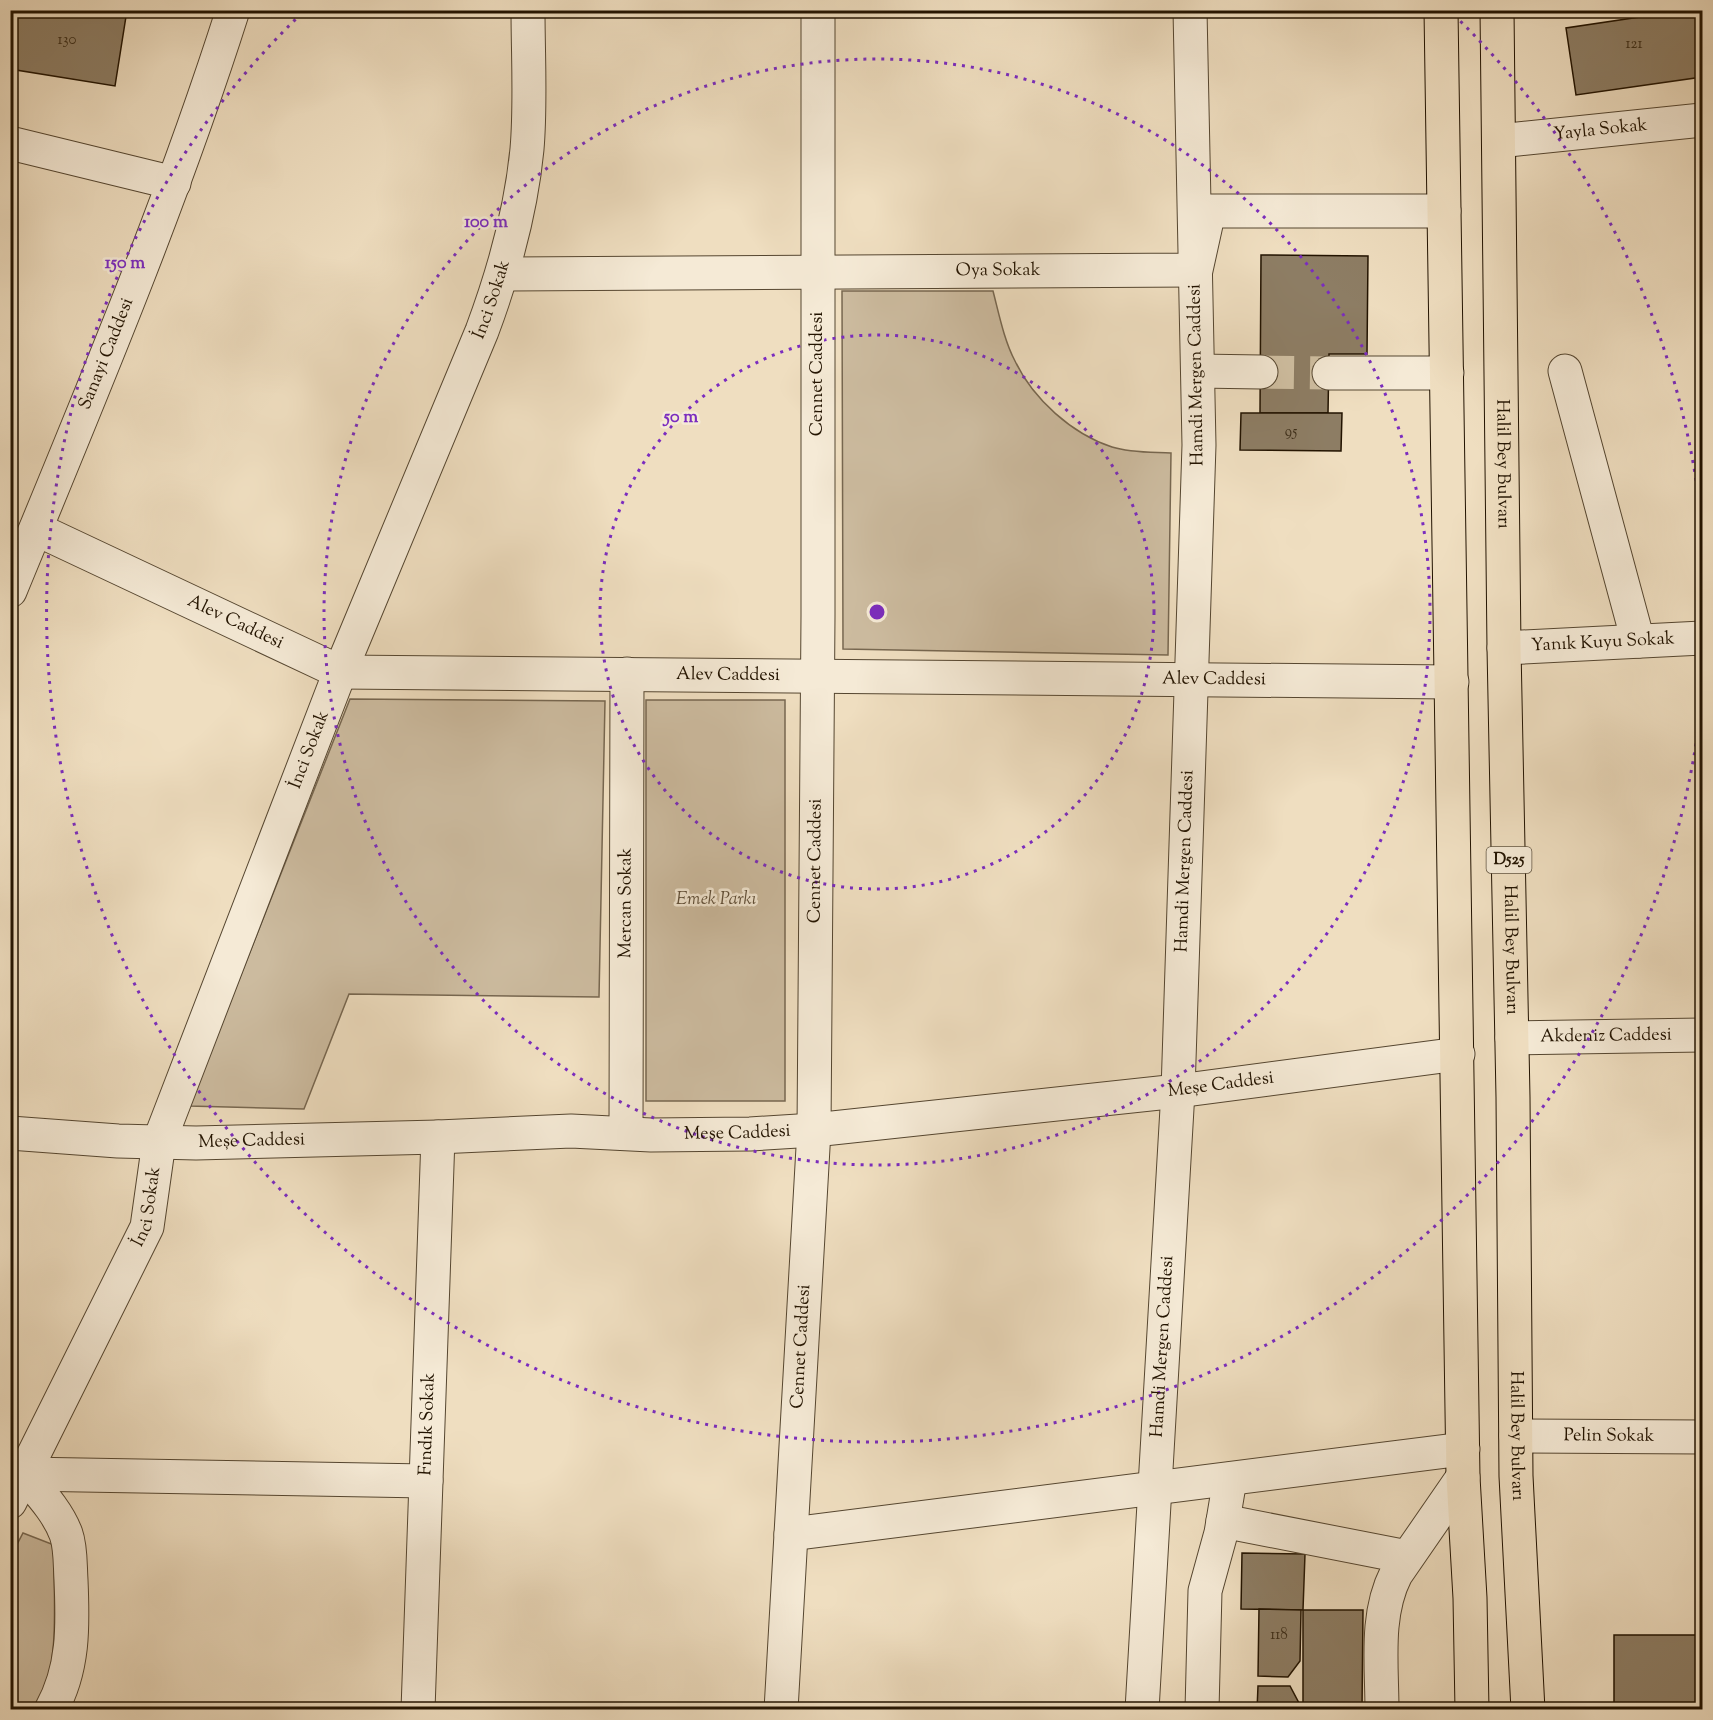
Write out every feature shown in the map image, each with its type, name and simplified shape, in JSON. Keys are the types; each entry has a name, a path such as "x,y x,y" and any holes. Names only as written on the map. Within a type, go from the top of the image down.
{"highway":[{"path":"1441,10 1463,1463 1470,1598 1472,1710"},
{"name":"Halil Bey Bulvarı","path":"1497,10 1516,1436 1528,1710"}],"street":[{"name":"Sanayi Caddesi","path":"10,591 99,375 174,183 233,10"},
{"name":"İnci Sokak","path":"17,1488 147,1227 159,1142 340,672 462,383 503,274 521,193 527,146 528,10"},
{"name":"Cennet Caddesi","path":"781,1710 814,1130 818,10"},
{"name":"Hamdi Mergen Caddesi","path":"1142,1710 1178,1091 1199,445 1190,10"},
{"name":"Yayla Sokak","path":"1499,141 1702,120"},
{"path":"10,143 174,183"},
{"path":"1196,270 1209,211 1444,211"},
{"name":"Oya Sokak","path":"503,274 1196,270"},
{"path":"1565,371 1638,641"},
{"path":"1198,372 1260,372"},
{"path":"1329,373 1447,373"},
{"name":"Alev Caddesi","path":"36,529 340,672 1452,682"},
{"name":"Yanık Kuyu Sokak","path":"1504,648 1702,638"},
{"name":"Mercan Sokak","path":"626,1134 627,674"},
{"name":"Akdeniz Caddesi","path":"1512,1038 1702,1035"},
{"name":"Meşe Caddesi","path":"10,1133 159,1142 438,1137 571,1131 699,1136 814,1130 1178,1091 1458,1054"},
{"name":"Fındık Sokak","path":"418,1710 438,1137"},
{"name":"Pelin Sokak","path":"1516,1436 1702,1437"},
{"path":"791,1534 1230,1479 1463,1463"},
{"path":"1382,1710 1381,1628 1389,1587 1463,1463"},
{"path":"1202,1710 1205,1591 1223,1521 1230,1479"},
{"path":"17,1488 426,1481"},
{"path":"17,1488 55,1514 66,1534 70,1552 72,1634 70,1655 65,1678 51,1710"},
{"path":"1223,1521 1407,1557"}],"green space":[{"path":"842,291 993,291 1005,336 1015,361 1032,389 1055,413 1082,433 1112,447 1171,453 1168,655 843,649"},
{"path":"350,699 605,701 599,997 349,994 304,1109 189,1106"},
{"name":"Emek Parkı","path":"646,700 785,700 785,1101 646,1101"},
{"path":"23,1533 54,1545 54,1641 48,1678 41,1698 32,1709 11,1709 10,1558"}],"building":[{"path":"10,10 127,10 115,86 10,69"},
{"path":"1695,10 1702,77 1576,95 1566,28"},
{"path":"1261,255 1368,256 1367,354 1329,354 1328,413 1260,413"},
{"path":"1241,413 1342,413 1341,451 1240,450"},
{"path":"1242,1553 1305,1554 1303,1610 1241,1609"},
{"path":"1259,1609 1301,1610 1300,1661 1288,1677 1258,1676"},
{"path":"1303,1610 1363,1610 1362,1710 1303,1710"},
{"path":"1614,1635 1702,1635 1702,1710 1614,1710"},
{"path":"1258,1686 1290,1686 1300,1705 1300,1710 1257,1710"}],"tunnel":[{"path":"1261,372 1329,373"}]}
